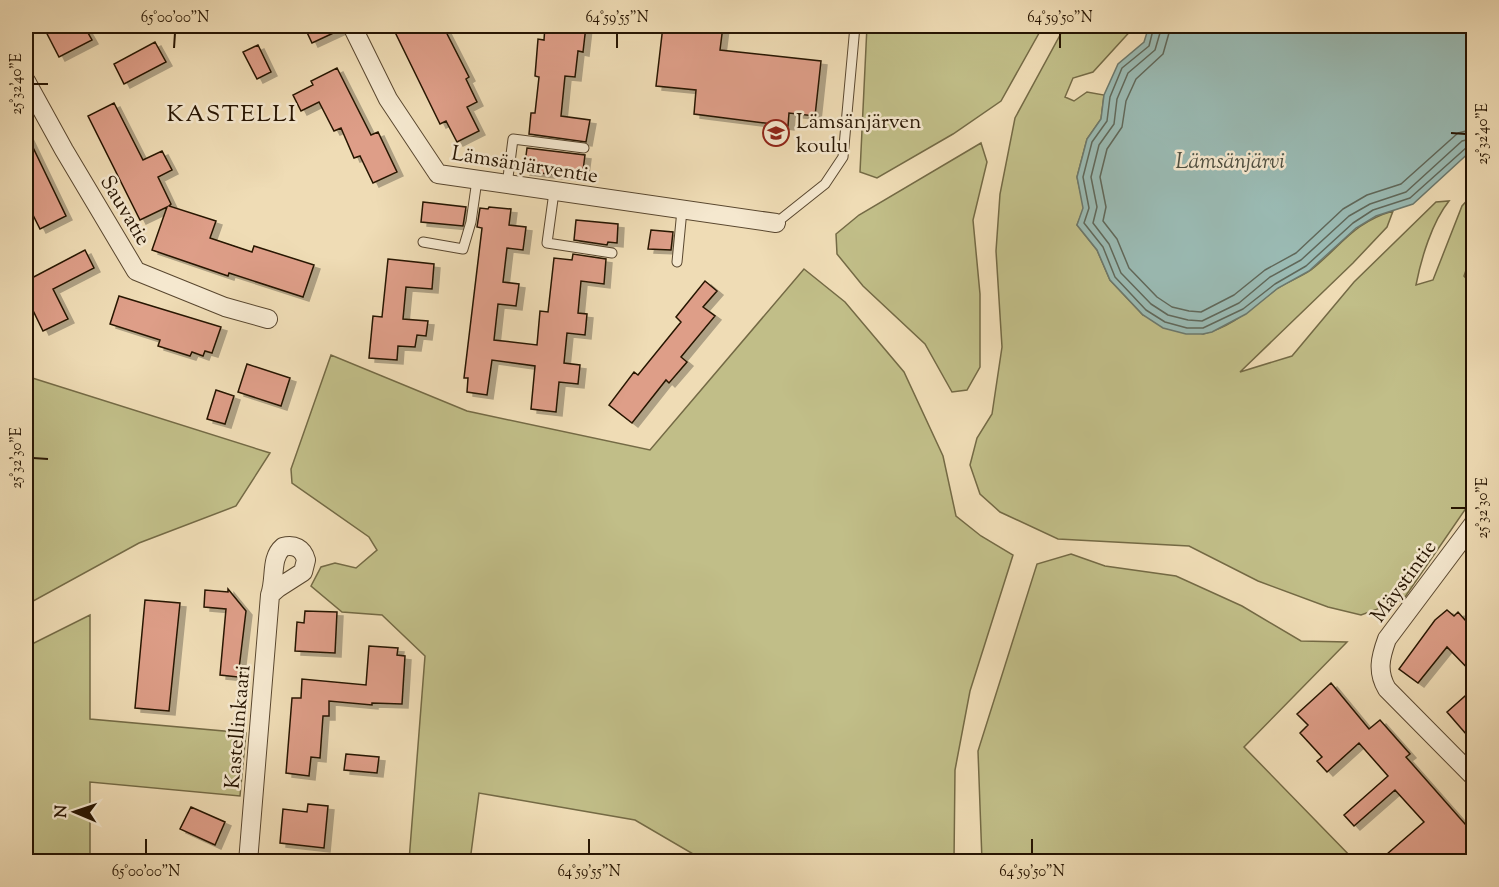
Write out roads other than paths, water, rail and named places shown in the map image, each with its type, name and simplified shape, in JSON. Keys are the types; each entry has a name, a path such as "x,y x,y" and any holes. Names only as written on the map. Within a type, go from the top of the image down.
{"street":[{"name":"Lämsänjärventie","path":"352,26 388,99 438,174 776,223"},
{"name":"Sauvatie","path":"26,81 136,271 225,307 268,319"},
{"name":"Mäystintie","path":"1473,523 1387,639 1381,655 1379,671 1388,689 1473,777"},
{"name":"Kastellinkaari","path":"248,861 270,595"}],"lane":[{"path":"776,223 825,184 843,157 855,26"},
{"path":"507,185 513,139 584,148"},
{"path":"423,242 463,249 471,222 477,180"},
{"path":"554,192 547,243 612,253"},
{"path":"677,262 682,210"}],"water":[{"name":"Lämsänjärvi","path":"1149,26 1473,26 1473,149 1413,204 1376,216 1356,228 1309,271 1278,288 1246,314 1212,332 1203,334 1186,334 1163,328 1143,315 1110,280 1097,250 1077,225 1083,208 1077,177 1087,139 1101,119 1104,95 1118,64 1144,42"}],"place":[{"name":"Lämsänjärven koulu","path":"776,133"}],"district":[{"name":"KASTELLI","path":"232,113"}]}
